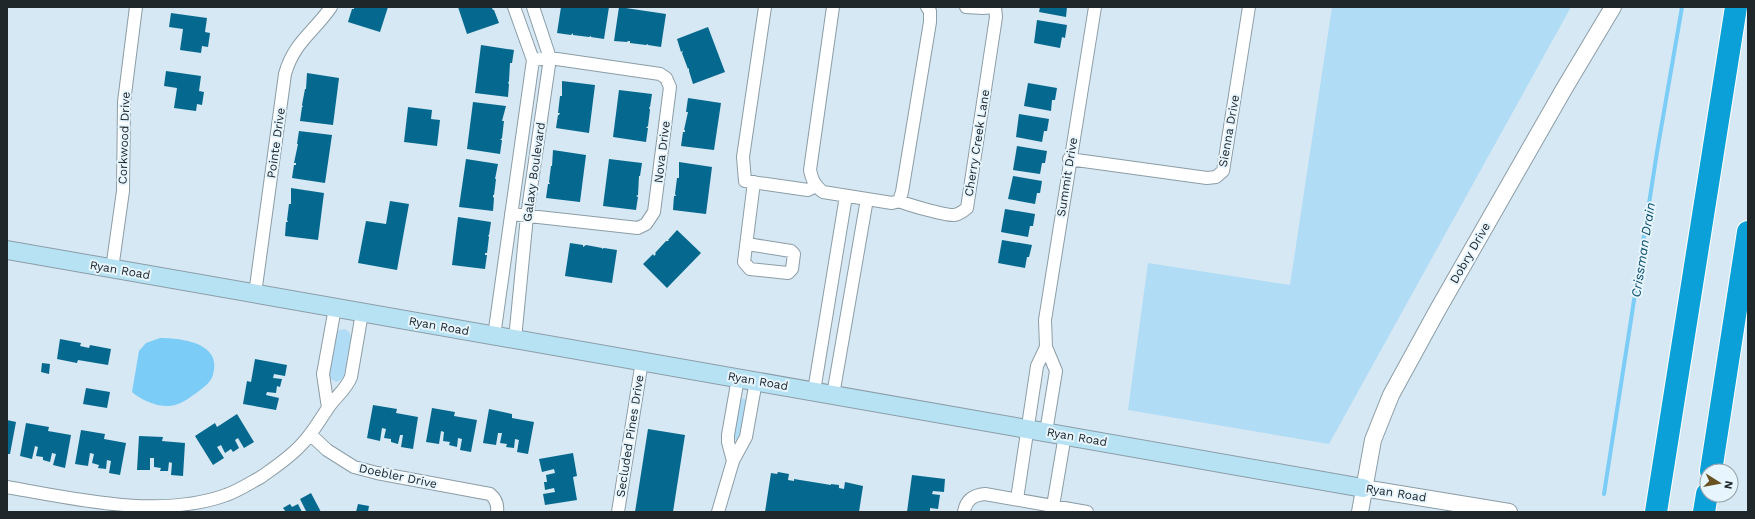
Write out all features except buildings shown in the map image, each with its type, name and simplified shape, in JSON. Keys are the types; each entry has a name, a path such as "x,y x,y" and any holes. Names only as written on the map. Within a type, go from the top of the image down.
{"highway":[{"path":"1657,508 1736,7"},
{"path":"1712,463 1748,232"}],"main road":[{"name":"Ryan Road","path":"7,250 1363,488"}],"street":[{"name":"Corkwood Drive","path":"112,269 123,191 124,102 136,7"},
{"name":"Pointe Drive","path":"255,294 288,65 300,42 331,7"},
{"name":"Galaxy Boulevard","path":"494,336 533,60 514,7"},
{"name":"Galaxy Boulevard","path":"515,339 528,216 550,58 533,7"},
{"path":"765,7 743,157 745,181 808,190 816,186 812,179 810,170 833,7"},
{"path":"899,200 902,192 930,22 930,11 927,7"},
{"path":"966,7 994,7"},
{"name":"Cherry Creek Lane","path":"816,186 823,192 892,203 899,200 907,205 953,215 961,213 967,208 996,17 994,7"},
{"name":"Summit Drive","path":"1046,432 1056,371 1046,347 1044,320 1069,159 1095,7"},
{"name":"Sienna Drive","path":"1069,159 1207,178 1216,177 1223,171 1249,7"},
{"name":"Dobry Drive","path":"1360,512 1363,488 1373,440 1392,395 1437,311 1556,103 1613,7"},
{"name":"Nova Drive","path":"511,214 638,228 646,224 654,212 670,87 666,78 660,74 550,58 533,60"},
{"path":"747,244 754,182"},
{"path":"814,392 846,196"},
{"path":"833,395 867,199"},
{"path":"328,408 323,374 335,308"},
{"path":"7,487 104,504 175,506 199,503 226,495 251,482 288,458 311,435 328,408 348,385 351,377 362,312"},
{"name":"Summit Drive","path":"1017,500 1037,366 1046,347"},
{"name":"Secluded Pines Drive","path":"618,512 642,361"},
{"path":"733,461 728,442 728,435 738,378"},
{"path":"718,512 733,461 746,437 756,381"},
{"name":"Doebler Drive","path":"311,435 327,450 354,467 377,474 484,492 494,497 497,504 497,512"},
{"path":"1053,506 1065,435"},
{"name":"Ryan Road","path":"1363,488 1509,512"},
{"path":"964,512 970,499 979,494 1035,502 1087,512"}],"shaded area":[{"path":"1332,7 1571,7 1329,444 1128,410 1148,263 1290,285"},
{"path":"345,329 349,332 351,337 344,376 341,380 336,382 331,379 329,373 336,334 339,330"},
{"path":"743,398 747,401 741,437 736,440 734,436 740,400"}],"water":[{"path":"160,338 179,339 198,344 206,349 212,356 214,364 212,378 205,386 184,401 170,406 152,403 132,392 139,351 146,343"}],"waterway":[{"name":"Crissman Drain","path":"1604,494 1657,152 1682,7"}]}
